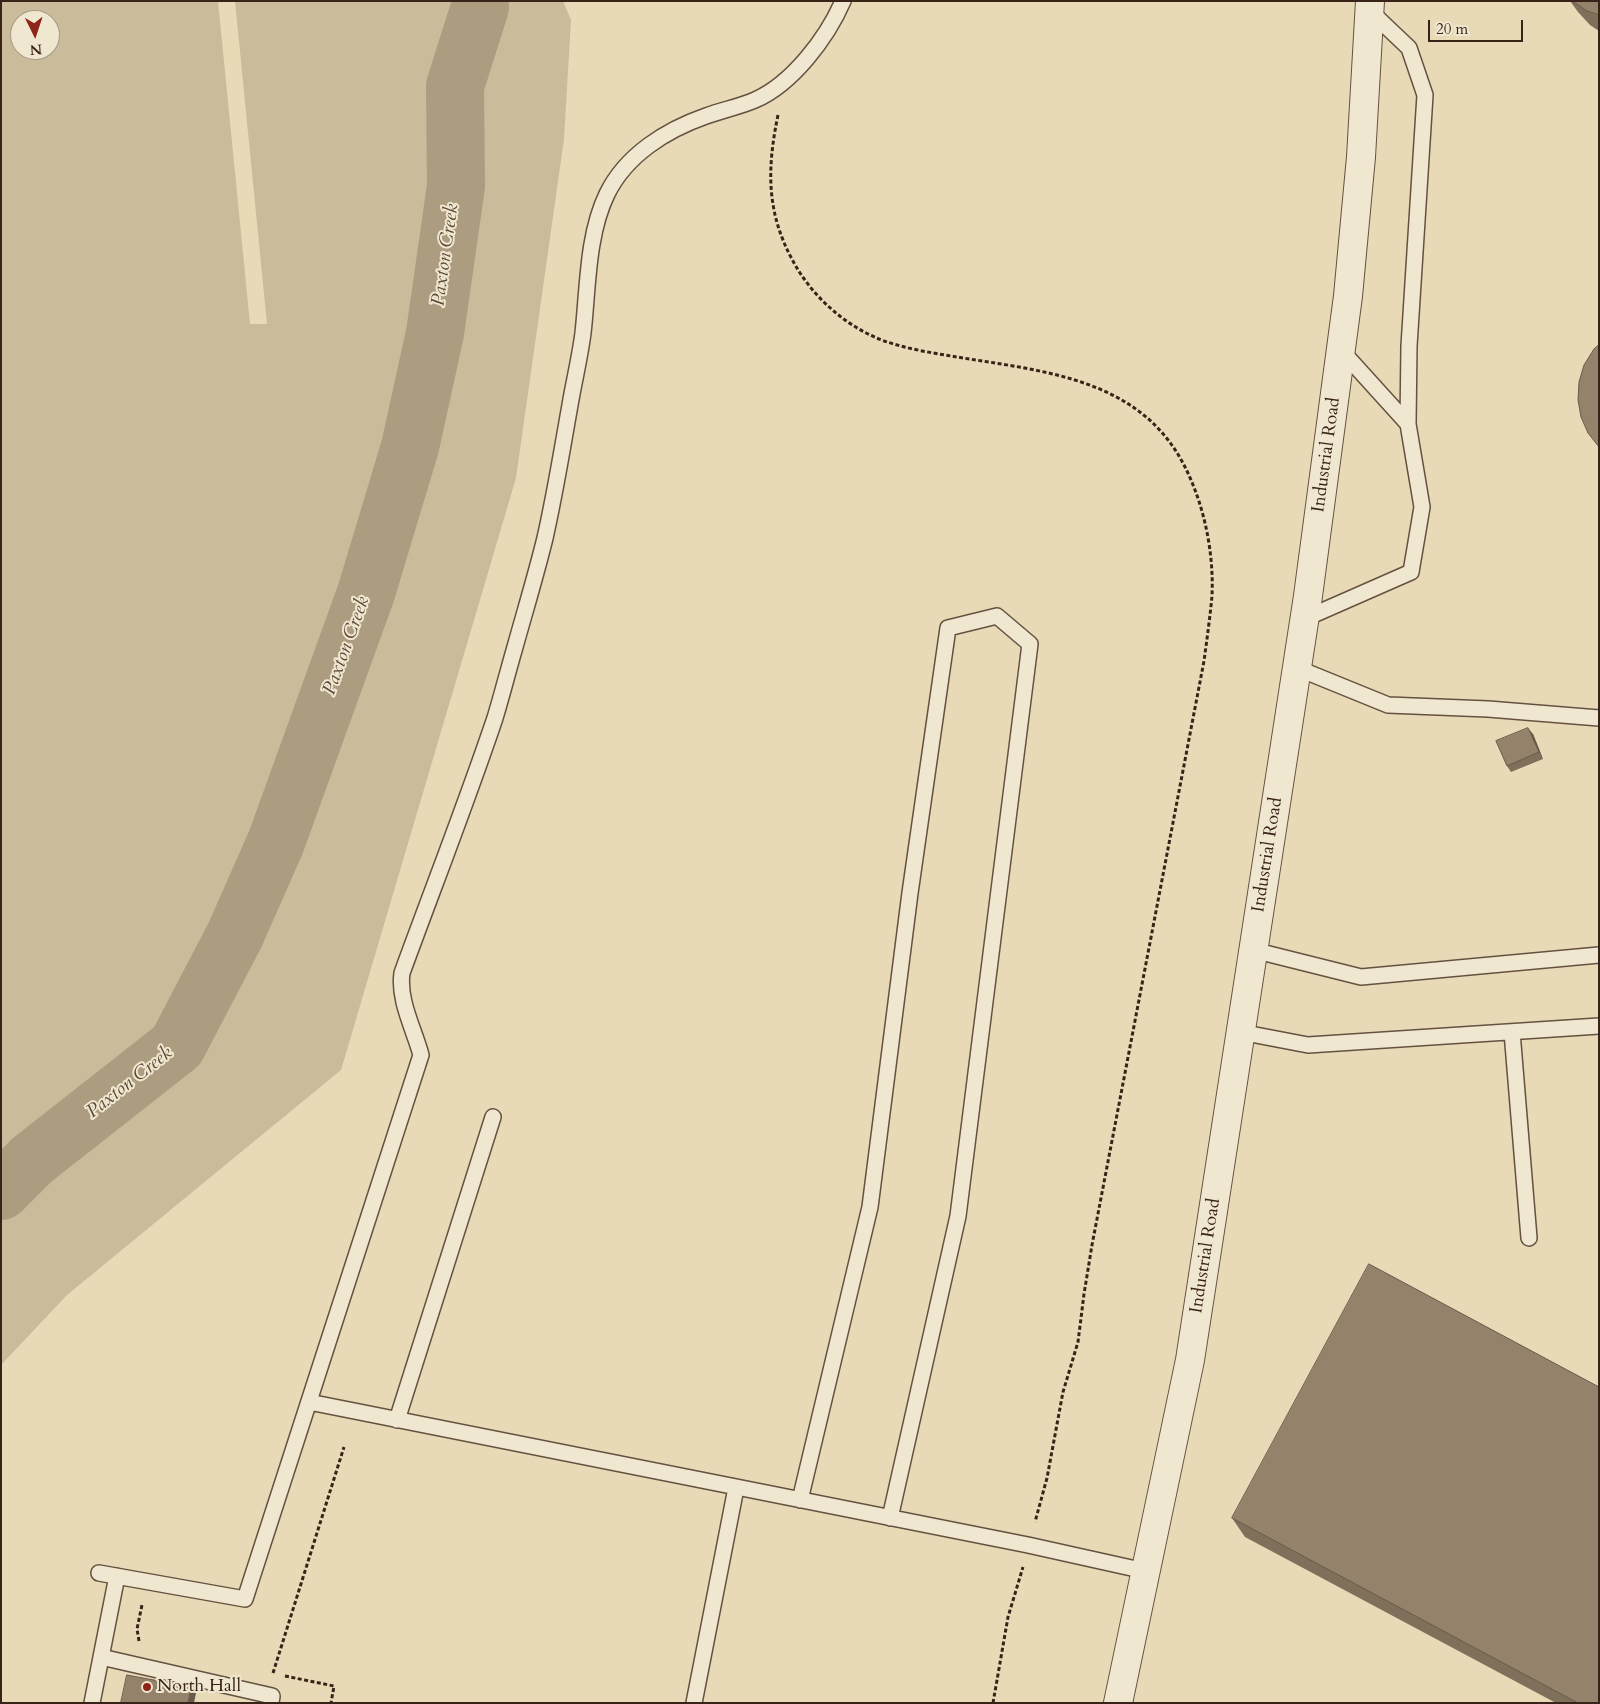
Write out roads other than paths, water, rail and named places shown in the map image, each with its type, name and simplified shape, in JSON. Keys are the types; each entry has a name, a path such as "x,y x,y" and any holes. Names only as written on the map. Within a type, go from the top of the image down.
{"street":[{"name":"Industrial Road","path":"1118,1703 1190,1360 1297,668 1348,296 1361,158 1369,6"}],"lane":[{"path":"99,1573 245,1599 422,1055 402,996 400,982 495,717 545,538 583,336 590,256 606,195 619,175 638,154 658,138 682,125 754,101 769,93 791,75 818,44 837,15 843,1"},
{"path":"1304,619 1411,572 1422,507 1408,424 1410,337 1425,95 1408,48 1369,6"},
{"path":"1341,350 1408,424"},
{"path":"800,1500 870,1207 909,902 948,628 997,616 1030,644 958,1216 890,1518"},
{"path":"1297,668 1388,705 1488,709 1599,718"},
{"path":"1253,950 1361,977 1599,954"},
{"path":"1240,1032 1308,1045 1599,1026"},
{"path":"1512,1032 1529,1238"},
{"path":"397,1420 493,1117"},
{"path":"309,1402 1028,1545 1146,1571"},
{"path":"694,1703 736,1488"},
{"path":"92,1703 117,1576"},
{"path":"101,1658 272,1696 271,1703"}],"waterway":[{"name":"Paxton Creek","path":"1,1191 32,1160 177,1046 235,935 276,842 366,593 410,447 435,333 456,186 455,86 480,7 480,1"}],"place":[{"name":"North Hall","path":"147,1687"}]}
